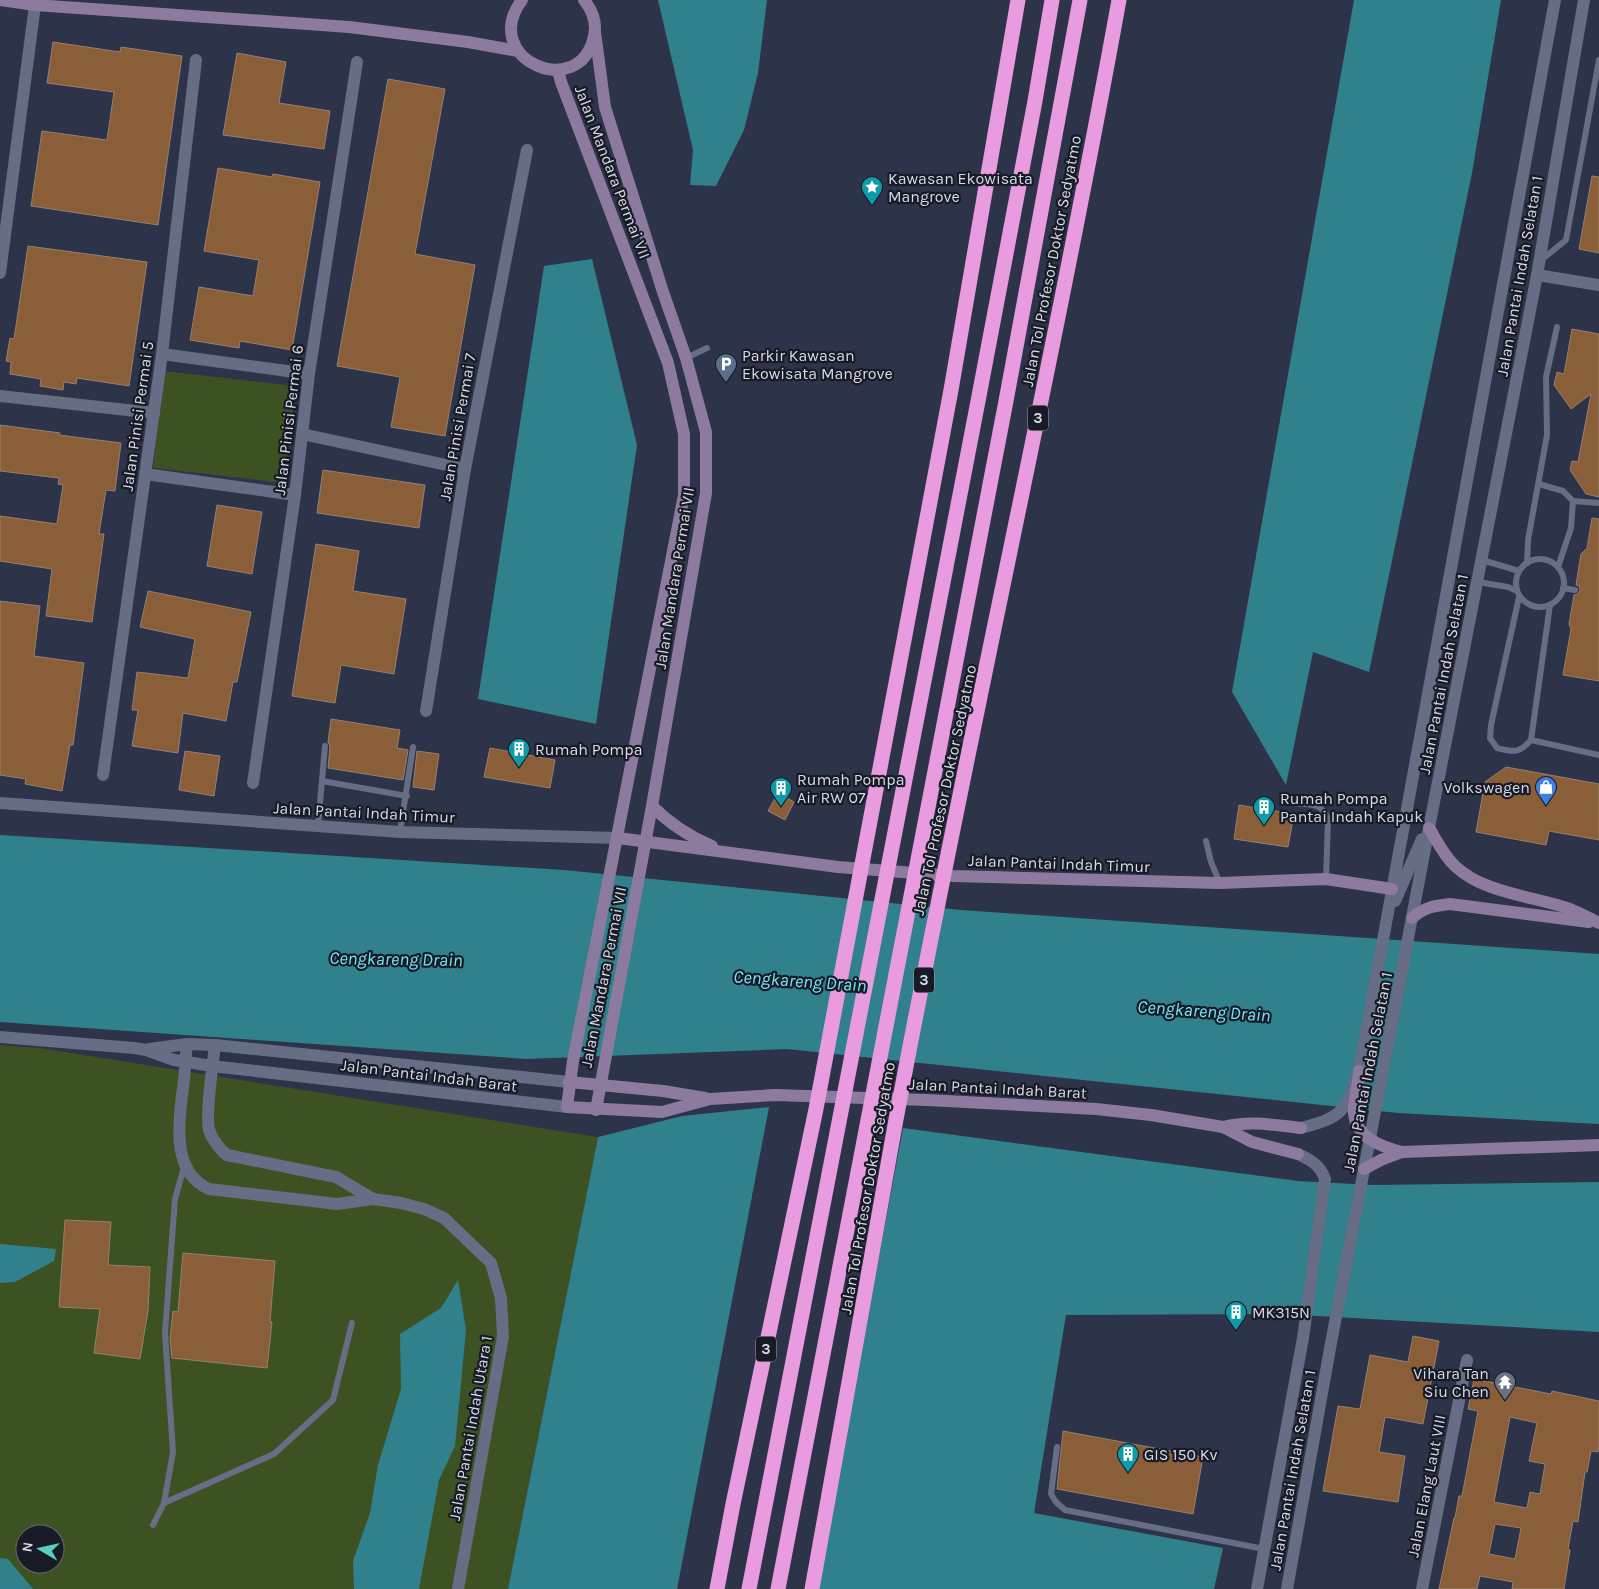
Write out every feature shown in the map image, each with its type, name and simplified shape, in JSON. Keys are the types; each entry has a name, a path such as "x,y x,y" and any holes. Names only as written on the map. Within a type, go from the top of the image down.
{"highway":[{"name":"3","path":"717,1589 735,1494 816,1108 949,400 1018,0"},
{"name":"3","path":"749,1589 896,832 1033,110 1052,0"},
{"name":"Jalan Tol Profesor Doktor Sedyatmo","path":"778,1589 1080,0"},
{"name":"Jalan Tol Profesor Doktor Sedyatmo","path":"812,1589 894,1125 1040,408 1118,0"}],"main road":[{"path":"0,0 35,5 349,28 468,42 518,51"},
{"path":"518,0 511,26 512,39 518,51 530,63 546,70 558,70 579,62 587,53 595,32"},
{"name":"Jalan Mandara Permai VII","path":"584,0 594,18 605,107 663,292 686,358 706,432 706,493 652,806 596,1110"},
{"name":"Jalan Mandara Permai VII","path":"558,70 668,363 684,434 684,495 573,1060 567,1107"},
{"name":"Jalan Pantai Indah Timur","path":"652,806 667,821 685,833 726,851"},
{"path":"1428,828 1444,853 1456,867 1470,877 1483,884 1567,908 1599,923"},
{"name":"Jalan Pantai Indah Timur","path":"618,838 838,867 953,876 1220,884 1326,879 1392,889"},
{"path":"1411,924 1422,910 1450,904 1599,923"},
{"path":"1359,1071 1348,1112 1370,1140 1390,1149 1402,1152 1599,1145"},
{"name":"Jalan Pantai Indah Barat","path":"569,1082 663,1091 710,1099"},
{"name":"Jalan Pantai Indah Barat","path":"567,1107 662,1112 710,1099 775,1095 1096,1109 1151,1115 1223,1127 1252,1142 1298,1154"},
{"name":"Jalan Pantai Indah Barat","path":"1223,1127 1238,1123 1254,1122 1301,1128"},
{"path":"1363,1175 1381,1160 1402,1152"}],"street":[{"name":"Jalan Pantai Indah Selatan 1","path":"1359,1071 1555,0"},
{"name":"Jalan Pantai Indah Selatan 1","path":"1286,1589 1428,828 1540,261 1584,0"},
{"path":"0,273 35,5"},
{"name":"Jalan Pinisi Permai 5","path":"102,775 162,354 196,60"},
{"name":"Jalan Pinisi Permai 6","path":"253,783 294,495 309,374 357,62"},
{"name":"Jalan Pinisi Permai 7","path":"426,711 465,469 526,150"},
{"path":"1537,275 1599,285"},
{"path":"162,354 309,374"},
{"path":"0,396 154,413"},
{"path":"302,434 465,469"},
{"path":"145,474 294,495"},
{"name":"Jalan Pantai Indah Timur","path":"0,802 400,832 618,838"},
{"path":"1386,918 1428,828"},
{"name":"Jalan Pantai Indah Barat","path":"0,1037 146,1050 186,1044 215,1045 512,1074 569,1082"},
{"name":"Jalan Pantai Indah Utara 1","path":"186,1044 178,1129 185,1165 201,1186 208,1189 337,1204 373,1199 401,1202 444,1218 491,1263 501,1298 503,1336 458,1589"},
{"name":"Jalan Pantai Indah Utara 1","path":"215,1045 212,1066 209,1130 222,1151 227,1155 336,1177 373,1199"},
{"name":"Jalan Pantai Indah Barat","path":"146,1050 174,1060 212,1066 567,1107"},
{"name":"Jalan Pantai Indah Selatan 1","path":"1301,1128 1326,1122 1348,1112"},
{"name":"Jalan Pantai Indah Selatan 1","path":"1257,1589 1303,1338 1325,1179 1321,1169 1312,1161 1298,1154"},
{"name":"Jalan Elang Laut VIII","path":"1422,1589 1467,1360"}],"lane":[{"path":"1540,261 1566,240 1599,60"},
{"path":"1527,563 1528,540 1548,435 1546,377 1557,327"},
{"path":"686,358 707,348"},
{"path":"1539,484 1563,491 1573,501 1599,503"},
{"path":"1558,567 1571,528 1573,501"},
{"path":"1478,582 1508,587 1518,594 1528,605 1539,608 1550,605 1559,598 1563,588 1563,577 1558,567 1548,560 1537,559 1527,563 1519,571 1516,581 1518,594 1491,725 1490,738 1497,748 1512,752 1523,749 1531,740 1550,605"},
{"path":"1482,560 1519,571"},
{"path":"1563,588 1575,590"},
{"path":"1531,740 1599,755"},
{"path":"318,826 325,746"},
{"path":"400,832 413,747"},
{"path":"322,781 407,796"},
{"path":"1294,802 1318,806 1325,810 1328,819 1326,879"},
{"path":"1206,841 1220,884"},
{"path":"152,1525 164,1503 173,1452 165,1333 175,1198 185,1165"},
{"path":"164,1503 274,1454 333,1400 352,1322"},
{"path":"1057,1447 1052,1494 1056,1502 1064,1510 1264,1549"}],"shaded area":[{"path":"164,371 296,386 284,483 153,468"},
{"path":"0,1045 40,1048 598,1137 508,1589 0,1589"}],"water":[{"path":"658,0 767,0 758,73 744,130 716,186 690,185 693,150"},
{"path":"1354,0 1501,0 1472,173 1369,672 1313,652 1286,785 1232,692"},
{"path":"592,259 637,445 596,724 478,699 544,266"},
{"name":"Cengkareng Drain","path":"0,835 564,870 961,910 1599,954 1599,1124 1398,1113 787,1049 526,1059 0,1022"},
{"path":"769,1107 677,1589 508,1589 598,1137 682,1116"},
{"path":"903,1128 1298,1181 1372,1185 1599,1182 1599,1332 1282,1314 1066,1315 1034,1513 1223,1548 1214,1589 817,1589"},
{"path":"0,1244 56,1249 54,1261 15,1282 0,1283"},
{"path":"458,1280 466,1330 455,1446 439,1480 419,1589 354,1589 353,1561 370,1513 378,1465 401,1389 400,1334 441,1308"},
{"path":"0,1558 8,1559 15,1567 15,1574 20,1574 33,1589 0,1589"}],"building":[{"path":"53,42 120,52 121,47 182,56 158,225 31,206 42,131 107,140 114,92 47,83"},
{"path":"237,53 286,62 279,103 330,111 324,149 223,135"},
{"path":"388,79 445,89 415,254 475,265 445,436 391,427 400,377 337,366"},
{"path":"218,168 272,177 273,174 320,182 292,350 240,341 239,348 190,340 199,287 253,296 259,260 204,251"},
{"path":"1592,176 1599,177 1599,253 1579,249"},
{"path":"28,246 147,262 129,386 77,378 76,384 64,382 63,390 40,386 41,379 10,374 11,362 6,361 10,338 14,339"},
{"path":"1572,329 1599,334 1599,497 1586,494 1570,470 1572,461 1578,462 1591,394 1571,409 1554,385 1557,372 1564,374"},
{"path":"0,425 121,443 115,491 106,490 99,534 104,534 92,622 46,616 52,569 0,561 0,516 57,524 63,485 58,484 59,478 0,471"},
{"path":"323,470 425,485 419,528 317,513"},
{"path":"217,505 262,512 252,574 207,566"},
{"path":"1592,518 1599,519 1599,681 1563,675 1571,629 1569,624 1574,595 1578,594 1580,590 1579,586 1576,585 1581,554 1587,548"},
{"path":"316,544 359,551 353,591 406,599 394,674 341,665 335,703 292,696"},
{"path":"148,591 251,612 237,682 233,682 226,721 183,713 178,753 132,746 138,710 132,710 137,672 188,678 195,639 140,627"},
{"path":"0,601 40,606 34,656 84,663 73,745 70,745 62,791 25,784 26,779 0,775"},
{"path":"331,719 400,730 397,748 408,750 403,780 328,768 330,746 328,742"},
{"name":"Rumah Pompa","path":"490,748 555,760 550,788 484,777"},
{"path":"185,751 220,756 214,796 179,790"},
{"path":"417,751 439,754 434,790 413,787"},
{"path":"1506,767 1599,784 1599,840 1549,831 1546,845 1476,832 1485,782"},
{"name":"Rumah Pompa Air RW 07","path":"778,793 794,802 785,820 768,811"},
{"name":"Rumah Pompa Pantai Indah Kapuk","path":"1239,805 1294,814 1288,847 1234,839"},
{"path":"65,1220 111,1222 108,1265 150,1267 148,1311 140,1359 94,1353 100,1309 59,1307"},
{"path":"183,1253 275,1261 270,1322 272,1322 267,1368 172,1358 170,1338 173,1311 178,1312"},
{"path":"1413,1336 1439,1341 1423,1424 1385,1417 1379,1452 1405,1456 1398,1502 1323,1491 1338,1406 1360,1409 1370,1355 1408,1362"},
{"path":"1474,1379 1551,1394 1552,1391 1599,1401 1598,1452 1591,1451 1587,1472 1585,1472 1578,1522 1573,1521 1564,1589 1512,1589 1513,1582 1480,1576 1477,1589 1439,1589 1459,1496 1462,1496 1478,1411 1468,1409","holes":["1510,1417 1537,1423 1529,1461 1545,1464 1540,1494 1530,1492 1527,1508 1494,1502","1495,1524 1521,1528 1515,1559 1489,1554"]},
{"name":"GIS 150 Kv","path":"1063,1431 1203,1457 1193,1514 1057,1489"}],"place":[{"name":"Kawasan Ekowisata Mangrove","path":"872,206"},
{"name":"Parkir Kawasan Ekowisata Mangrove","path":"726,383"},
{"name":"Rumah Pompa","path":"519,768"},
{"name":"Volkswagen","path":"1546,806"},
{"name":"Rumah Pompa Air RW 07","path":"781,807"},
{"name":"Rumah Pompa Pantai Indah Kapuk","path":"1264,826"},
{"name":"MK315N","path":"1236,1331"},
{"name":"Vihara Tan Siu Chen","path":"1505,1401"},
{"name":"GIS 150 Kv","path":"1128,1473"}]}
